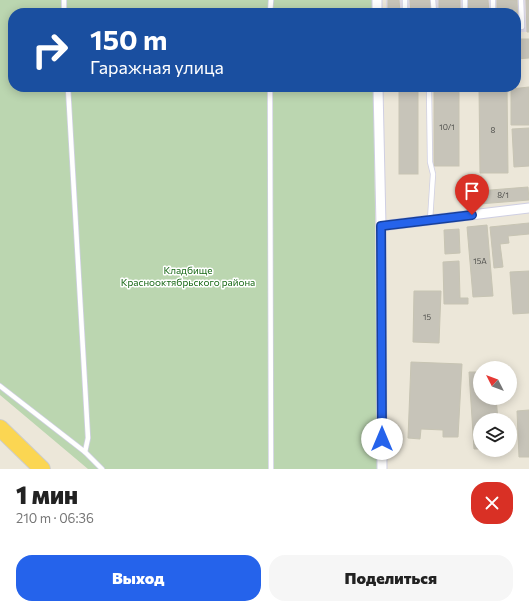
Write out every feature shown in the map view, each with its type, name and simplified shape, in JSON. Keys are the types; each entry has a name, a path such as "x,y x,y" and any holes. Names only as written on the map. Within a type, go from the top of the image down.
{"highway":[{"path":"0,428 42,469"},
{"path":"0,441 29,469"}],"street":[{"path":"378,92 381,226 382,469"},
{"path":"381,226 529,208"}],"lane":[{"path":"521,0 522,27"},
{"path":"68,92 88,438 85,452"},
{"path":"270,92 271,469"},
{"path":"429,92 430,162 433,174 430,220"},
{"path":"0,386 85,452 102,469"}],"shaded area":[{"path":"386,0 529,0 529,32 521,32 521,8 386,8"}],"green space":[{"name":"Кладбище Краснооктябрьского района","path":"0,0 373,0 373,8 8,8 8,92 374,92 377,469 88,469 0,395"}],"building":[{"path":"388,0 399,0 400,8 388,8"},
{"path":"410,0 431,0 431,8 411,8"},
{"path":"439,0 460,0 460,8 439,8"},
{"path":"468,0 488,0 489,8 469,8"},
{"path":"497,0 517,0 517,8 497,8"},
{"path":"526,0 529,0 529,32 527,32"},
{"path":"521,39 529,39 529,58 521,59"},
{"path":"529,87 529,125 511,125 511,92 521,92 521,88"},
{"path":"399,92 418,92 418,174 399,174"},
{"path":"434,92 459,92 459,166 434,166"},
{"path":"479,92 507,92 508,173 480,173"},
{"path":"529,128 529,166 514,167 512,129"},
{"path":"528,187 529,200 479,204 478,191"},
{"path":"529,223 529,234 508,236 509,243 500,244 503,267 494,268 490,227"},
{"path":"487,225 493,296 473,297 467,227"},
{"path":"459,229 460,253 445,254 444,230"},
{"path":"459,261 460,298 468,298 468,304 444,304 443,262"},
{"path":"529,271 529,313 513,314 510,272"},
{"path":"414,291 441,291 439,343 413,342"},
{"path":"411,362 462,364 458,437 443,437 443,430 421,429 420,439 408,438"},
{"path":"469,372 473,372 473,405 497,405 497,413 473,413 473,434"},
{"path":"529,410 529,457 519,457 517,411"}],"route":[{"path":"382,439 381,226 472,215"}]}
